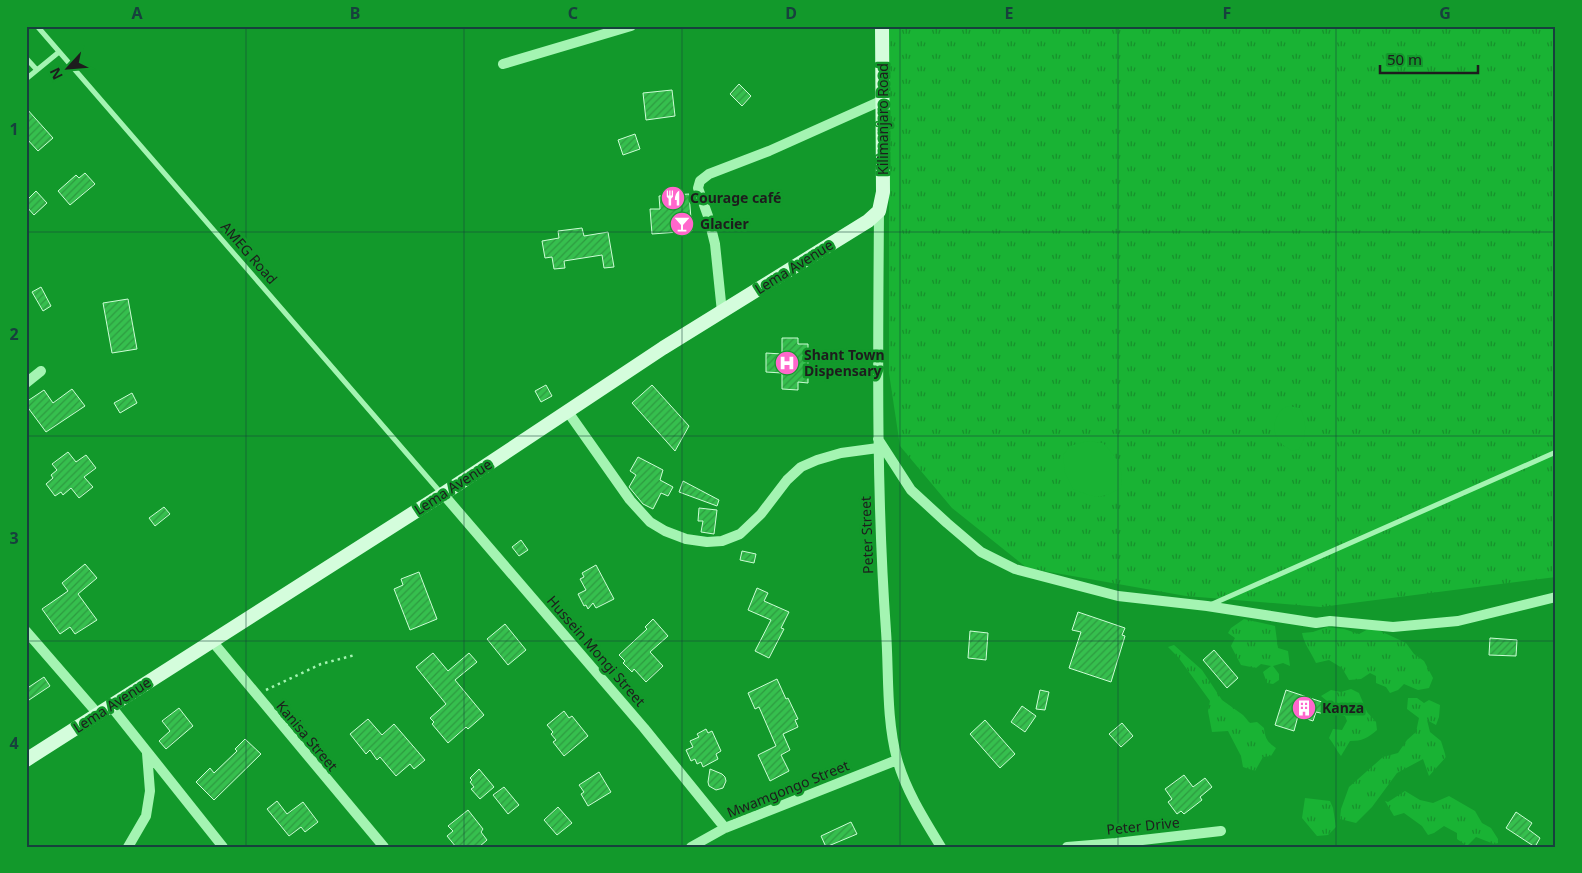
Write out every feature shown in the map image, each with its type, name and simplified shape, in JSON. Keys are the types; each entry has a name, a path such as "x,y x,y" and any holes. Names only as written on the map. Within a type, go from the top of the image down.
{"main road":[{"name":"Kilimanjaro Road","path":"879,211 883,192 882,26"},
{"name":"Lema Avenue","path":"26,760 443,494 663,348 851,232 879,211"}],"street":[{"path":"503,64 602,30 631,26"},
{"path":"722,312 714,244 708,216 698,188 700,181 709,174 769,151 883,100"},
{"name":"Peter Street","path":"879,211 878,443 882,578 890,724 897,760 913,800 941,847"},
{"path":"26,383 41,371"},
{"path":"568,412 630,500 650,522 686,539 722,541 740,534 761,514 787,480 801,467 818,460 878,443 912,490 981,552 1015,569 1118,596 1207,606 1316,623 1330,622 1394,627 1458,621 1555,596"},
{"name":"Hussein Mongi Street","path":"443,494 644,728 725,828"},
{"path":"26,631 98,714"},
{"name":"Kanisa Street","path":"212,641 255,695 384,847"},
{"path":"110,706 223,847"},
{"path":"128,847 146,816 150,791 146,753"},
{"name":"Mwamgongo Street","path":"691,847 725,828 897,760"},
{"name":"Peter Drive","path":"1066,847 1116,844 1221,831"}],"lane":[{"name":"AMEG Road","path":"37,26 443,494"},
{"path":"26,79 59,52"},
{"path":"26,58 37,70"},
{"path":"1207,606 1556,452"}],"path":[{"path":"255,695 321,664 355,655"}],"green space":[{"path":"889,26 1556,26 1556,577 1321,607 1186,596 1027,568 952,508 900,446 889,373"},
{"path":"1287,406 1300,408 1305,424 1302,444 1299,449 1292,451 1276,437 1274,427 1279,412"},
{"path":"1087,441 1103,443 1112,453 1120,468 1121,488 1102,496 1092,496 1073,489 1065,473 1063,455 1070,446"},
{"path":"1244,619 1275,626 1278,648 1288,651 1290,666 1283,663 1273,666 1279,674 1279,680 1273,684 1267,683 1263,672 1271,666 1261,664 1256,668 1241,665 1231,646 1235,638 1228,633 1231,628"},
{"path":"1327,627 1344,629 1359,634 1372,627 1406,643 1414,654 1424,661 1433,678 1429,688 1418,690 1404,684 1398,690 1390,693 1386,687 1376,683 1376,676 1370,673 1361,679 1349,680 1342,668 1329,660 1316,663 1302,633 1313,632"},
{"path":"1174,645 1202,670 1222,700 1243,715 1250,723 1257,722 1264,728 1270,744 1276,748 1271,756 1263,757 1255,771 1243,767 1241,756 1228,731 1212,732 1208,711 1210,701 1178,657 1168,647"},
{"path":"1351,689 1359,693 1367,712 1376,722 1377,730 1365,738 1350,741 1341,756 1329,738 1333,729 1342,730 1347,721 1345,716 1333,713 1327,701 1321,696 1331,690 1341,692"},
{"path":"1408,698 1417,698 1424,703 1429,700 1440,705 1436,725 1427,720 1430,732 1441,741 1446,757 1429,776 1423,759 1397,773 1372,807 1356,823 1340,819 1341,809 1349,787 1383,757 1398,753 1407,740 1416,732 1419,718 1407,709"},
{"path":"1405,791 1420,800 1433,803 1449,796 1475,811 1482,823 1491,828 1498,839 1498,843 1494,844 1476,837 1467,846 1457,839 1457,833 1444,826 1428,835 1422,826 1404,813 1394,816 1385,801 1388,802"},
{"path":"1305,798 1330,801 1336,827 1328,835 1317,836 1302,818"}],"building":[{"path":"739,84 751,96 742,106 730,94"},
{"path":"672,90 675,116 646,120 643,93"},
{"path":"26,108 53,138 38,151 26,138"},
{"path":"635,134 640,149 623,155 618,140"},
{"path":"85,173 95,184 70,205 58,191 76,175 79,178"},
{"path":"36,191 47,203 34,215 26,206 26,201"},
{"path":"689,194 692,231 652,234 650,209 660,209 659,196"},
{"path":"582,228 584,236 608,232 614,267 604,268 602,255 564,261 565,268 554,269 552,257 545,258 542,241 559,238 558,231"},
{"path":"41,287 51,306 43,311 32,292"},
{"path":"128,299 137,349 112,353 103,303"},
{"name":"Shant Town Dispensary","path":"782,338 798,338 798,344 808,344 808,383 798,382 798,390 782,389 782,373 766,372 766,353 782,354"},
{"path":"546,385 552,396 541,402 535,391"},
{"path":"652,385 689,426 675,451 632,403"},
{"path":"72,389 85,406 46,432 26,405 26,402 44,390 53,403"},
{"path":"132,393 137,403 120,413 114,403"},
{"path":"68,452 76,462 86,455 96,468 84,477 93,487 79,498 71,488 63,495 61,492 55,496 46,484 53,478 51,475 57,470 52,464"},
{"path":"638,457 663,470 660,480 673,487 668,496 661,493 653,509 643,504 629,487 636,475 630,471"},
{"path":"683,481 719,500 717,506 679,492"},
{"path":"164,507 170,514 155,526 149,518"},
{"path":"699,508 717,510 714,534 701,532 703,521 698,521"},
{"path":"521,540 528,550 519,556 512,547"},
{"path":"742,551 756,554 754,563 740,560"},
{"path":"85,564 97,578 78,594 97,620 75,634 70,627 60,634 42,609 68,591 62,583"},
{"path":"596,565 614,599 596,608 593,603 588,609 586,605 584,606 578,594 586,590 580,579 584,577 582,573"},
{"path":"419,572 437,619 410,630 394,589 403,585 401,579"},
{"path":"757,588 768,593 764,601 789,612 781,628 784,629 769,658 755,651 771,620 748,610"},
{"path":"1078,612 1125,628 1122,635 1125,636 1111,682 1069,668 1081,632 1072,630"},
{"path":"653,619 668,636 650,652 663,666 646,682 634,669 632,672 623,663 625,661 619,655 647,629 645,627"},
{"path":"505,624 526,650 508,665 487,639"},
{"path":"970,631 988,633 986,660 968,658"},
{"path":"1490,638 1517,640 1516,656 1489,655"},
{"path":"1214,650 1238,678 1227,688 1203,660"},
{"path":"433,653 448,671 469,653 477,662 455,680 484,715 468,729 466,727 448,743 432,724 434,722 430,718 446,704 416,667"},
{"path":"44,677 50,686 26,702 26,689"},
{"path":"777,679 798,719 795,720 798,727 783,734 790,750 781,755 789,771 770,781 758,755 776,746 759,707 755,709 748,693"},
{"path":"1040,690 1049,692 1045,710 1036,709"},
{"name":"Kanza","path":"1286,690 1328,704 1325,714 1316,712 1313,721 1298,716 1294,731 1275,725"},
{"path":"1022,706 1036,716 1025,732 1011,722"},
{"path":"179,708 193,726 166,749 159,741 170,731 162,721"},
{"path":"564,711 569,718 572,716 588,736 564,756 553,742 556,740 551,734 553,732 547,725"},
{"path":"368,719 382,735 394,724 425,760 414,769 410,764 396,776 380,757 377,760 370,750 366,754 350,734"},
{"path":"985,720 1015,754 1000,768 970,734"},
{"path":"1122,723 1133,736 1121,747 1109,734"},
{"path":"706,729 708,733 712,731 721,751 716,754 718,759 703,767 701,762 697,764 695,759 691,761 686,750 693,747 690,741 699,737 697,734"},
{"path":"245,739 261,754 214,800 196,782 210,768 214,773 237,751 235,749"},
{"path":"479,769 494,787 480,799 471,789 474,787 470,782 472,780 470,778"},
{"path":"710,769 725,777 726,781 723,788 716,790 709,786"},
{"path":"599,772 611,792 588,806 581,794 584,792 579,785"},
{"path":"1184,775 1193,787 1205,778 1212,787 1200,797 1202,800 1184,814 1181,811 1177,814 1168,802 1172,799 1165,789"},
{"path":"504,787 519,805 508,814 493,795"},
{"path":"277,801 287,814 303,802 318,822 305,832 301,827 289,836 267,809"},
{"path":"558,807 572,823 557,835 544,820"},
{"path":"468,810 483,829 481,832 487,840 479,847 456,847 447,836 453,831 448,826"},
{"path":"1516,812 1532,823 1528,829 1540,838 1535,847 1506,828"},
{"path":"851,822 857,834 826,847 821,836"}],"place":[{"name":"Courage café","path":"673,198"},
{"name":"Glacier","path":"682,224"},
{"name":"Shant Town Dispensary","path":"787,363"},
{"name":"Kanza","path":"1304,708"}]}
